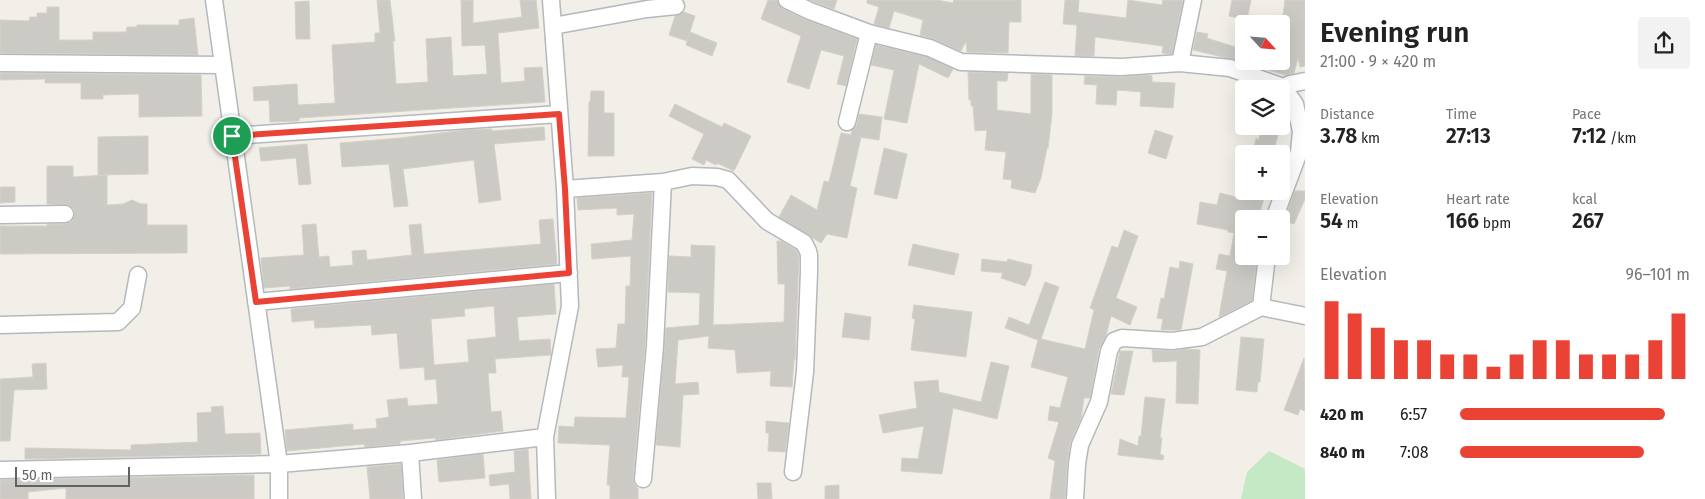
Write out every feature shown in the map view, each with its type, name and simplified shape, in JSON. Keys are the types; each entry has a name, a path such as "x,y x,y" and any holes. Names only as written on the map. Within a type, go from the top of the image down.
{"street":[{"path":"214,0 278,464 279,499"},
{"path":"547,499 545,437 570,306 565,189 551,0"},
{"path":"787,0 810,11 869,33 930,48 961,62 1122,67 1180,63 1230,68 1262,80"},
{"path":"1180,63 1193,0"},
{"path":"553,26 647,9 676,6"},
{"path":"847,122 869,33"},
{"path":"0,63 223,65"},
{"path":"1290,84 1305,81"},
{"path":"1277,210 1299,152 1301,131 1295,104 1290,97"},
{"path":"232,136 559,114"},
{"path":"565,189 664,182 692,176 717,176 728,180 767,221 804,243 809,255 805,372 793,472"},
{"path":"643,479 654,346 664,182"},
{"path":"0,215 65,214"},
{"path":"1261,307 1266,265"},
{"path":"256,302 569,273"},
{"path":"0,325 118,322 132,308 138,275"},
{"path":"1075,499 1076,464 1080,445 1099,402 1109,351 1114,341 1122,338 1172,341 1202,337 1261,307 1305,316"},
{"path":"0,470 278,464 410,453 545,437"},
{"path":"410,453 413,499"}],"green space":[{"path":"1269,451 1305,469 1305,499 1241,499 1247,472"}],"building":[{"path":"377,0 390,0 395,41 393,41 396,84 428,82 426,39 451,37 453,76 487,74 485,45 462,46 461,0 473,0 473,23 522,17 520,0 536,0 539,28 498,33 501,83 525,81 524,68 542,67 545,102 299,118 299,121 270,122 269,100 254,101 253,87 297,84 298,105 335,103 332,45 375,42 375,33 380,33"},
{"path":"768,0 777,0 783,9 806,20 857,39 846,86 837,84 844,56 821,50 809,89 787,82 801,36 761,19"},
{"path":"810,0 837,0 834,9"},
{"path":"867,0 937,0 953,3 954,0 1021,0 1021,22 1009,22 1008,53 967,52 966,41 961,51 920,35 923,20 894,11 889,28 874,24 879,7 867,3"},
{"path":"1065,0 1079,0 1078,12 1126,18 1128,0 1162,5 1163,0 1183,0 1172,54 1162,53 1163,46 1095,37 1094,56 1075,56 1077,25 1063,24"},
{"path":"1232,0 1251,0 1248,15 1235,15 1235,17 1229,16"},
{"path":"1285,0 1305,0 1305,66 1300,67 1298,58 1294,73 1285,75 1269,70 1290,70 1290,15 1283,15"},
{"path":"309,1 310,39 296,39 295,2"},
{"path":"47,7 59,7 59,40 93,40 93,32 126,32 127,27 137,27 137,25 179,25 179,20 194,18 198,55 0,53 0,20 29,21 30,17 37,17 37,13 47,13"},
{"path":"684,12 695,16 687,41 669,35 675,16"},
{"path":"690,32 717,43 712,56 686,45"},
{"path":"1197,32 1208,34 1207,38 1235,47 1235,60 1193,50"},
{"path":"876,45 927,57 953,69 948,78 919,64 907,123 884,119 894,70 871,65"},
{"path":"968,72 1008,73 1007,81 997,81 997,110 1031,114 1031,74 1052,75 1052,114 1048,148 1041,178 1035,193 1011,188 1012,180 1003,179 1006,152 985,150 987,130 975,131 973,106 971,106 971,100 969,100"},
{"path":"0,73 201,75 202,116 139,117 139,94 103,95 103,99 81,99 81,83 45,83 45,79 0,80"},
{"path":"1085,76 1122,77 1152,76 1152,82 1175,83 1173,108 1140,106 1141,92 1117,90 1116,105 1096,104 1097,85 1084,84"},
{"path":"591,91 604,91 604,113 614,113 614,156 588,156"},
{"path":"675,104 722,127 724,123 751,136 734,171 717,163 716,165 706,160 704,165 692,159 704,134 669,116"},
{"path":"859,114 882,117 879,140 861,137 850,186 857,188 847,238 827,234 821,243 779,217 791,195 817,210 824,181 829,182 841,133 851,135 852,130 857,124"},
{"path":"544,127 545,140 494,144 501,200 479,203 474,160 403,169 408,206 394,207 389,164 342,167 340,143 465,130 492,129 492,131"},
{"path":"1155,130 1173,136 1166,159 1148,153"},
{"path":"1260,135 1278,135 1275,145 1254,145 1256,139 1259,139"},
{"path":"148,136 148,174 98,175 98,137"},
{"path":"307,144 311,184 299,185 296,158 261,161 259,148"},
{"path":"884,148 907,154 897,199 874,194"},
{"path":"47,166 73,166 73,177 107,175 107,205 123,204 132,200 141,204 147,204 147,225 187,225 187,253 0,254 0,226 47,226 47,224 65,224 71,222 74,218 74,209 69,205 47,204"},
{"path":"0,187 15,187 15,202 0,203"},
{"path":"1295,191 1305,191 1305,199 1294,224 1290,223 1290,210 1288,210"},
{"path":"652,193 645,345 633,478 634,484 638,488 638,499 610,499 610,485 607,485 610,445 558,443 559,426 574,427 575,417 626,418 629,377 622,377 623,365 598,367 596,349 616,348 618,324 625,324 626,286 630,286 631,256 592,259 591,244 632,240 634,214 617,215 617,208 578,210 577,198"},
{"path":"1220,193 1235,197 1235,200 1263,200 1261,210 1235,210 1235,265 1256,265 1252,301 1219,317 1227,271 1216,269 1219,254 1230,256 1234,233 1197,224 1200,202 1217,205"},
{"path":"553,219 557,264 290,289 290,286 264,288 261,258 304,255 302,225 316,224 319,257 329,256 330,267 353,265 352,251 366,250 367,260 412,255 409,225 421,224 424,254 541,244 539,220"},
{"path":"1124,230 1138,236 1116,298 1137,307 1130,325 1111,316 1106,335 1099,349 1090,398 1084,398 1081,418 1070,443 1065,499 1050,499 1055,461 1048,458 1059,422 1048,420 1050,406 1060,408 1068,377 1031,367 1038,340 1005,328 1009,317 1029,325 1045,282 1059,287 1041,339 1085,349 1094,310 1090,308 1112,246 1118,248"},
{"path":"777,241 781,241 796,250 799,256 795,360 792,387 770,386 771,371 737,373 735,350 708,348 709,336 678,340 675,384 698,382 699,394 683,395 680,447 656,445 666,328 699,325 700,293 668,292 669,256 691,257 691,245 715,246 713,325 784,322 785,284 778,284"},
{"path":"913,244 959,254 954,275 908,265"},
{"path":"982,259 1007,262 1008,259 1032,265 1030,276 1025,286 1001,278 1003,273 981,271"},
{"path":"1180,261 1193,264 1181,330 1161,330 1163,319 1157,318 1161,298 1164,299 1170,267 1179,269"},
{"path":"554,284 556,314 517,317 519,341 550,339 551,355 495,359 496,373 488,373 491,412 501,411 503,431 436,440 435,438 400,441 400,444 365,447 364,444 287,451 285,430 353,424 353,430 377,428 376,419 389,417 387,400 407,398 408,406 438,404 436,379 425,380 424,367 400,369 397,333 372,335 371,325 315,328 314,320 292,322 291,309","holes":["494,306 496,337 467,340 469,362 434,365 431,319 465,316 464,309"]},
{"path":"914,305 972,312 966,357 911,350 915,319 912,318"},
{"path":"845,313 871,317 869,340 842,337"},
{"path":"1241,337 1264,339 1260,382 1258,382 1257,392 1236,390"},
{"path":"1152,350 1172,351 1200,350 1198,404 1176,403 1177,361 1153,362"},
{"path":"1120,351 1133,351 1124,395 1111,394"},
{"path":"1304,358 1305,411 1300,409 1298,415 1284,410"},
{"path":"991,362 1009,366 997,419 953,408 942,474 901,471 902,458 918,459 924,426 883,433 879,415 917,408 914,382 938,380 939,392 981,402"},
{"path":"46,363 47,389 14,390 10,441 0,441 0,379 33,377 32,364"},
{"path":"1145,397 1165,399 1160,438 1162,438 1160,454 1164,456 1163,460 1118,455 1120,439 1138,446 1139,436 1141,436"},
{"path":"223,406 225,434 260,433 261,454 25,459 25,448 131,450 131,445 198,442 197,413 212,412 211,407"},
{"path":"766,421 789,423 785,452 768,451 769,433 766,433"},
{"path":"528,449 531,499 510,499 509,484 490,486 489,475 515,472 514,451"},
{"path":"483,454 485,478 439,482 437,460"},
{"path":"401,464 403,499 370,499 367,467"},
{"path":"254,475 254,499 66,499 66,488 28,492 28,499 0,499 0,480"},
{"path":"757,483 771,483 772,499 758,499"},
{"path":"839,485 839,499 825,499 825,486"}],"route":[{"path":"559,114 569,273 256,302 232,136 559,114"}]}
